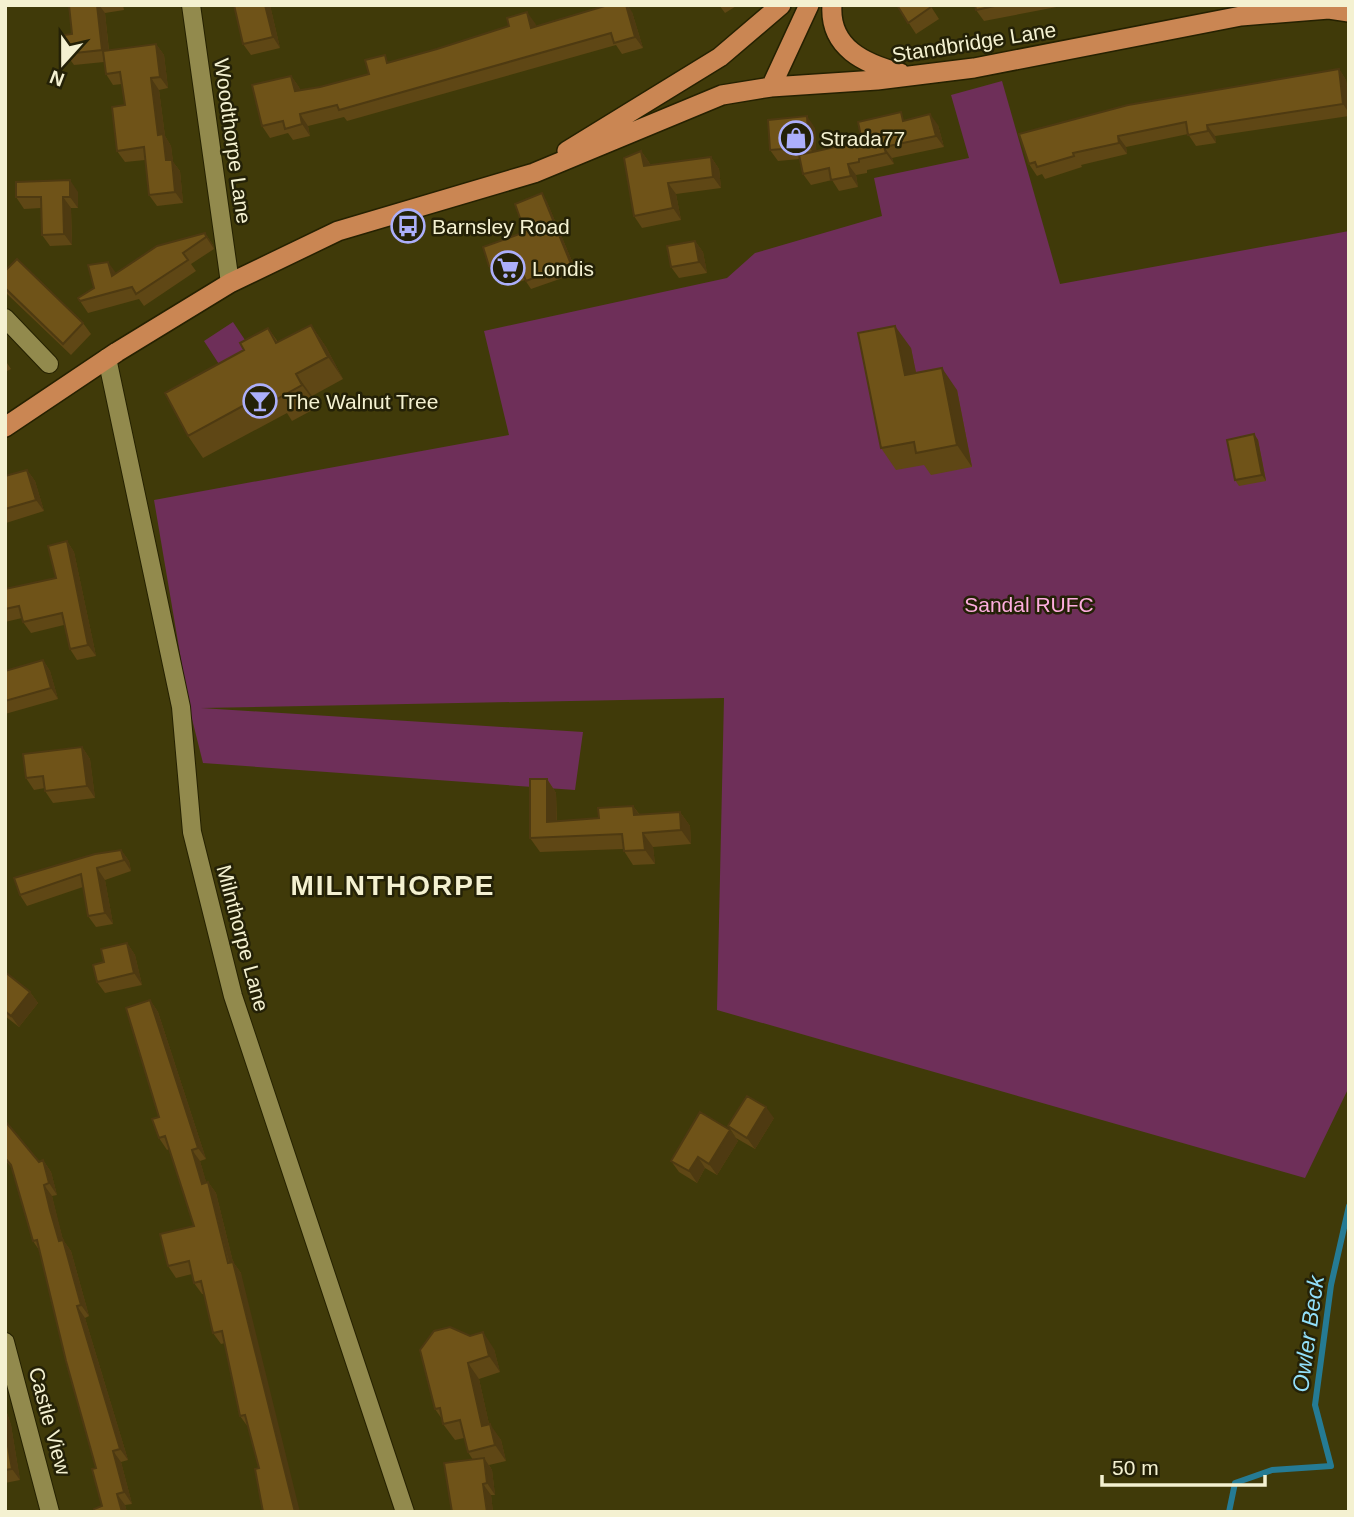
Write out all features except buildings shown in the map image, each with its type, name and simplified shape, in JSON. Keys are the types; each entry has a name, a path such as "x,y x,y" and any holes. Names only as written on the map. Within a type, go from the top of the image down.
{"main road":[{"path":"534,173 615,119 720,57 781,5"},
{"path":"5,427 107,358 230,283 338,231 534,173 690,105 722,95 771,87 809,5"},
{"path":"831,5 831,15 839,38 853,56 877,68 911,76"},
{"name":"Standbridge Lane","path":"771,87 911,76 1020,60 1239,10 1329,9 1349,12"}],"street":[{"name":"Woodthorpe Lane","path":"191,5 230,283"},
{"path":"5,318 49,364"},
{"name":"Milnthorpe Lane","path":"107,358 181,708 192,832 233,996 405,1512"},
{"name":"Castle View","path":"5,1342 50,1512"}],"green space":[{"name":"Sandal RUFC","path":"1002,81 1060,284 1349,231 1349,1087 1305,1178 717,1010 724,698 201,708 583,732 575,790 203,763 189,707 154,500 509,435 484,331 727,278 755,253 882,216 874,178 969,158 951,95"},
{"path":"233,322 257,358 228,378 204,341"}],"waterway":[{"name":"Owler Beck","path":"1229,1512 1235,1483 1272,1470 1331,1466 1315,1405 1331,1285 1349,1206"}],"place":[{"name":"Strada77","path":"796,138"},
{"name":"Barnsley Road","path":"408,226"},
{"name":"Londis","path":"508,268"},
{"name":"The Walnut Tree","path":"260,401"}],"district":[{"name":"MILNTHORPE","path":"393,885"}]}
